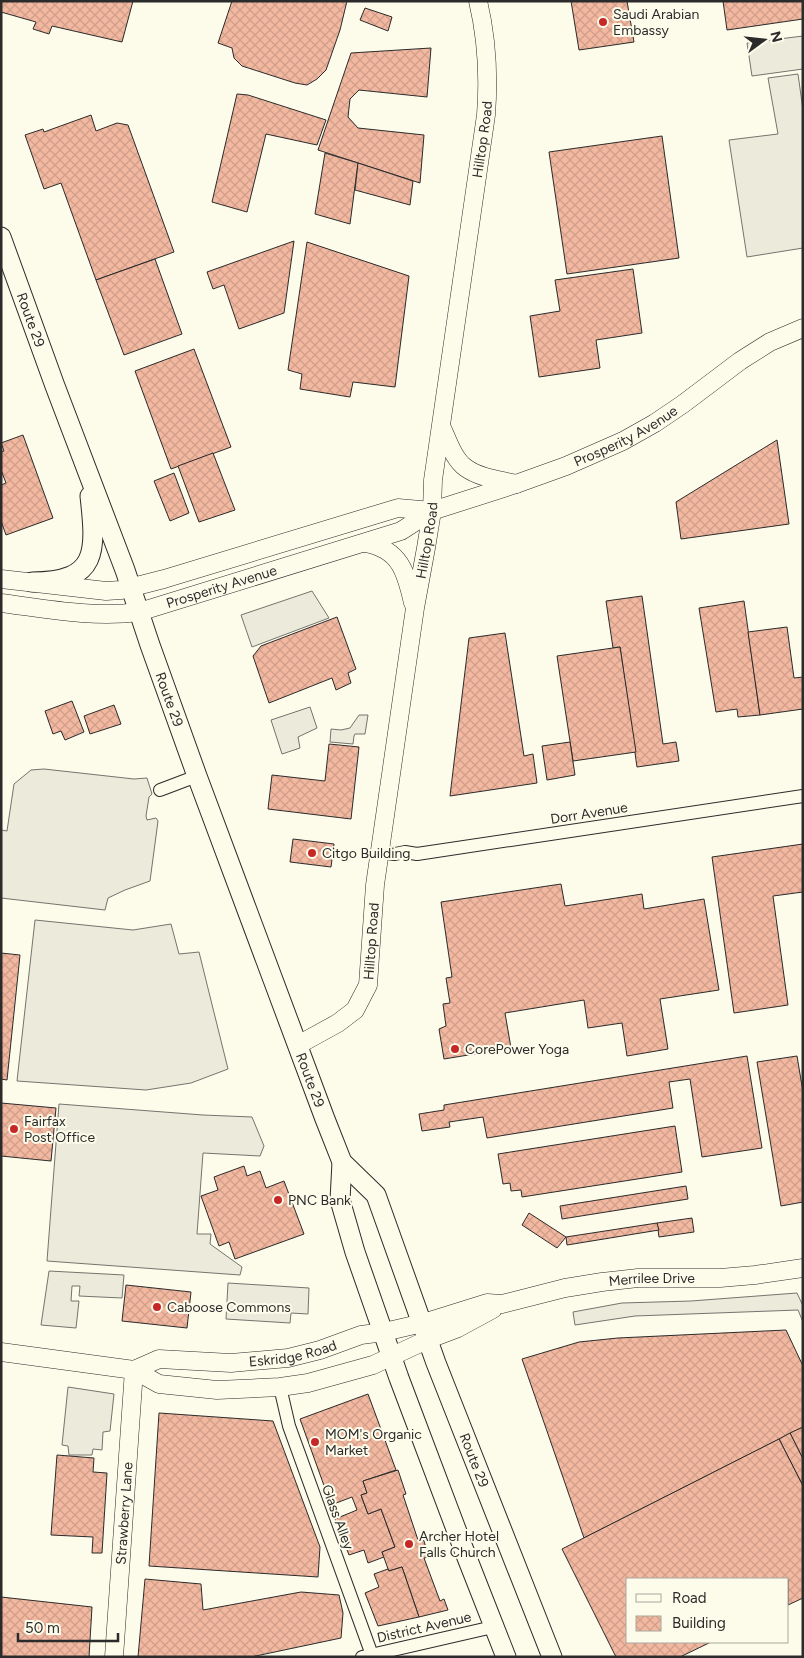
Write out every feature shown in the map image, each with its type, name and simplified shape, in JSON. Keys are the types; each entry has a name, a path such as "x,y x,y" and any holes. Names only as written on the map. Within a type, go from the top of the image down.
{"main road":[{"name":"Route 29","path":"1,237 131,588 197,776 325,1119 342,1162 376,1196 436,1363 552,1657"},
{"path":"32,582 56,582 69,577 80,570 88,560 93,544 94,532 88,473"},
{"name":"Route 29","path":"342,1162 340,1200 355,1252 399,1378 506,1657"}],"street":[{"name":"Hilltop Road","path":"298,1045 338,1023 355,1010 368,985 379,852 414,608 432,510 433,480 486,115 488,88 486,42 478,1"},
{"name":"Prosperity Avenue","path":"1,603 97,614 139,612 402,531 432,510 516,484 578,462 623,442 683,404 740,361 770,342 803,328"},
{"path":"442,428 456,456 465,468 483,476 516,484"},
{"name":"Prosperity Avenue","path":"1,579 106,591 131,588 398,508 432,510"},
{"path":"365,543 384,548 396,558 406,574 414,608"},
{"path":"160,790 197,776"},
{"name":"Dorr Avenue","path":"379,852 417,854 803,796"},
{"name":"Merrilee Drive","path":"450,1313 487,1304 502,1304 565,1288 602,1282 638,1278 720,1278 803,1268"},
{"name":"Merrilee Drive","path":"392,1356 426,1331 458,1328 502,1304"},
{"name":"Eskridge Road","path":"134,1370 158,1360 231,1363 288,1358 320,1350 361,1335 384,1332 426,1331 450,1313"},
{"name":"Eskridge Road","path":"1,1352 134,1370 159,1384 217,1390 280,1387 308,1383 343,1375 373,1365 392,1356"},
{"name":"Strawberry Lane","path":"114,1657 134,1370"},
{"name":"Glass Alley","path":"280,1387 292,1434 367,1656"},
{"name":"District Avenue","path":"367,1656 493,1627"}],"shaded area":[{"path":"803,36 803,69 752,76 747,43"},
{"path":"798,74 803,110 803,248 747,257 729,140 778,134 768,78"},
{"path":"312,591 329,618 252,647 241,615"},
{"path":"310,707 317,728 298,737 300,748 282,754 271,720"},
{"path":"359,715 368,715 365,734 355,734 353,744 330,742 331,729 341,730 350,728"},
{"path":"44,769 134,779 147,778 152,794 149,797 147,820 156,818 158,821 150,881 108,898 105,910 1,898 1,830 7,831 14,784 31,770"},
{"path":"35,920 133,930 171,924 179,954 199,952 228,1069 191,1083 146,1090 17,1081"},
{"path":"59,1104 252,1117 264,1146 260,1156 203,1153 197,1234 211,1234 210,1244 242,1267 240,1275 47,1261"},
{"path":"49,1271 124,1275 122,1298 79,1296 80,1286 72,1286 71,1301 79,1301 76,1328 41,1325"},
{"path":"228,1283 309,1288 308,1314 291,1313 290,1323 226,1319"},
{"path":"797,1293 803,1306 803,1322 798,1310 635,1316 575,1325 573,1312 622,1303 691,1301"},
{"path":"68,1387 114,1394 110,1431 103,1432 102,1450 93,1449 92,1455 69,1455 68,1446 62,1445"}],"building":[{"path":"1,1 133,1 122,42 52,26 49,34 33,29 36,22 1,12"},
{"path":"232,1 347,1 340,30 326,70 307,85 242,66 234,58 232,48 218,43"},
{"name":"Saudi Arabian Embassy","path":"571,1 627,1 634,42 579,50"},
{"path":"723,1 803,1 803,19 727,30"},
{"path":"365,8 392,17 388,31 360,20"},
{"path":"431,48 427,97 359,90 350,99 348,117 358,128 424,135 420,183 318,150 351,53"},
{"path":"237,94 248,95 326,120 317,145 266,134 247,212 212,202"},
{"path":"91,115 96,131 117,123 128,125 174,252 96,280 61,183 44,189 25,135 43,129 44,132"},
{"path":"662,136 679,258 567,274 549,152"},
{"path":"325,153 358,163 350,224 315,214"},
{"path":"358,163 413,181 410,205 355,190"},
{"path":"294,241 284,313 239,329 224,285 213,289 207,272"},
{"path":"307,242 409,276 395,387 353,382 350,397 300,389 302,374 288,370"},
{"path":"155,259 182,334 124,355 96,280"},
{"path":"633,269 642,333 596,340 600,368 539,377 530,316 560,311 555,280"},
{"path":"194,349 231,447 171,469 135,371"},
{"path":"23,435 53,518 6,535 1,521 1,485 6,483 1,470 1,452 4,451 1,443"},
{"path":"777,440 789,524 681,539 676,502"},
{"path":"213,453 235,510 199,522 178,466"},
{"path":"174,473 189,513 170,521 154,481"},
{"path":"642,596 663,744 676,742 679,761 637,767 620,647 613,648 606,601"},
{"path":"744,601 760,715 738,717 737,709 716,712 699,608"},
{"path":"337,617 356,669 348,673 351,683 336,690 332,678 269,703 253,656 261,646"},
{"path":"787,627 794,678 803,677 803,709 760,715 748,632"},
{"path":"505,633 524,756 533,754 537,783 450,796 469,638"},
{"path":"620,647 636,752 573,761 557,656"},
{"path":"72,701 84,732 65,740 61,731 53,734 45,711"},
{"path":"114,705 121,724 90,734 84,716"},
{"path":"570,742 575,775 547,780 542,746"},
{"path":"329,744 359,747 351,819 268,809 272,775 325,781"},
{"name":"Citgo Building","path":"293,839 334,844 331,867 290,862"},
{"path":"803,844 803,892 773,896 788,1005 734,1013 712,857"},
{"path":"561,884 565,906 642,894 644,909 704,899 719,990 660,999 668,1049 627,1056 622,1023 588,1028 584,1000 505,1013 511,1048 444,1059 439,1029 446,1026 443,1004 450,1003 446,978 452,977 441,902"},
{"path":"1,953 20,955 7,1080 1,1079"},
{"path":"747,1056 762,1148 702,1157 690,1079 669,1082 673,1108 487,1138 483,1117 449,1122 450,1127 422,1131 419,1114 444,1110 444,1105"},
{"path":"797,1056 803,1092 803,1202 781,1206 757,1062"},
{"path":"1,1103 56,1108 51,1161 1,1156"},
{"path":"675,1126 682,1172 522,1197 521,1190 511,1191 510,1183 503,1184 498,1154"},
{"path":"244,1166 247,1176 260,1171 266,1188 284,1181 304,1234 235,1259 229,1242 219,1246 201,1196 218,1190 214,1177"},
{"path":"686,1186 688,1199 562,1219 560,1206"},
{"path":"529,1213 566,1237 557,1248 522,1225"},
{"path":"692,1218 694,1232 659,1237 657,1223"},
{"path":"657,1223 659,1230 567,1245 566,1237"},
{"name":"Caboose Commons","path":"126,1285 191,1292 187,1328 122,1321"},
{"path":"786,1330 803,1366 803,1427 584,1538 522,1359 579,1342 618,1338"},
{"path":"368,1394 396,1470 363,1481 367,1493 361,1495 368,1514 381,1509 395,1547 382,1552 384,1557 368,1563 364,1550 349,1555 335,1519 357,1510 352,1497 331,1505 300,1419"},
{"path":"159,1413 273,1421 320,1547 318,1577 149,1566"},
{"path":"803,1427 803,1459 790,1433"},
{"path":"790,1433 803,1459 803,1486 779,1439"},
{"path":"779,1439 803,1486 803,1598 789,1605 789,1578 626,1578 626,1643 709,1643 680,1657 616,1657 562,1549"},
{"path":"57,1455 94,1458 93,1472 107,1473 102,1553 92,1553 93,1537 51,1535"},
{"name":"Archer Hotel Falls Church","path":"398,1470 406,1494 403,1495 418,1540 423,1538 429,1557 424,1558 440,1601 444,1599 448,1610 419,1617 402,1567 389,1571 382,1552 395,1547 381,1509 368,1514 361,1495 367,1493 363,1481"},
{"path":"402,1567 419,1617 378,1626 365,1593 379,1587 374,1574"},
{"path":"145,1579 201,1584 203,1610 301,1592 339,1595 343,1613 341,1638 251,1657 138,1657"},
{"path":"1,1597 92,1607 89,1657 1,1657"}],"place":[{"name":"Saudi Arabian Embassy","path":"603,22"},
{"name":"Citgo Building","path":"312,853"},
{"name":"CorePower Yoga","path":"455,1049"},
{"name":"Fairfax Post Office","path":"14,1129"},
{"name":"PNC Bank","path":"278,1200"},
{"name":"Caboose Commons","path":"157,1307"},
{"name":"MOM's Organic Market","path":"315,1442"},
{"name":"Archer Hotel Falls Church","path":"409,1544"}]}
